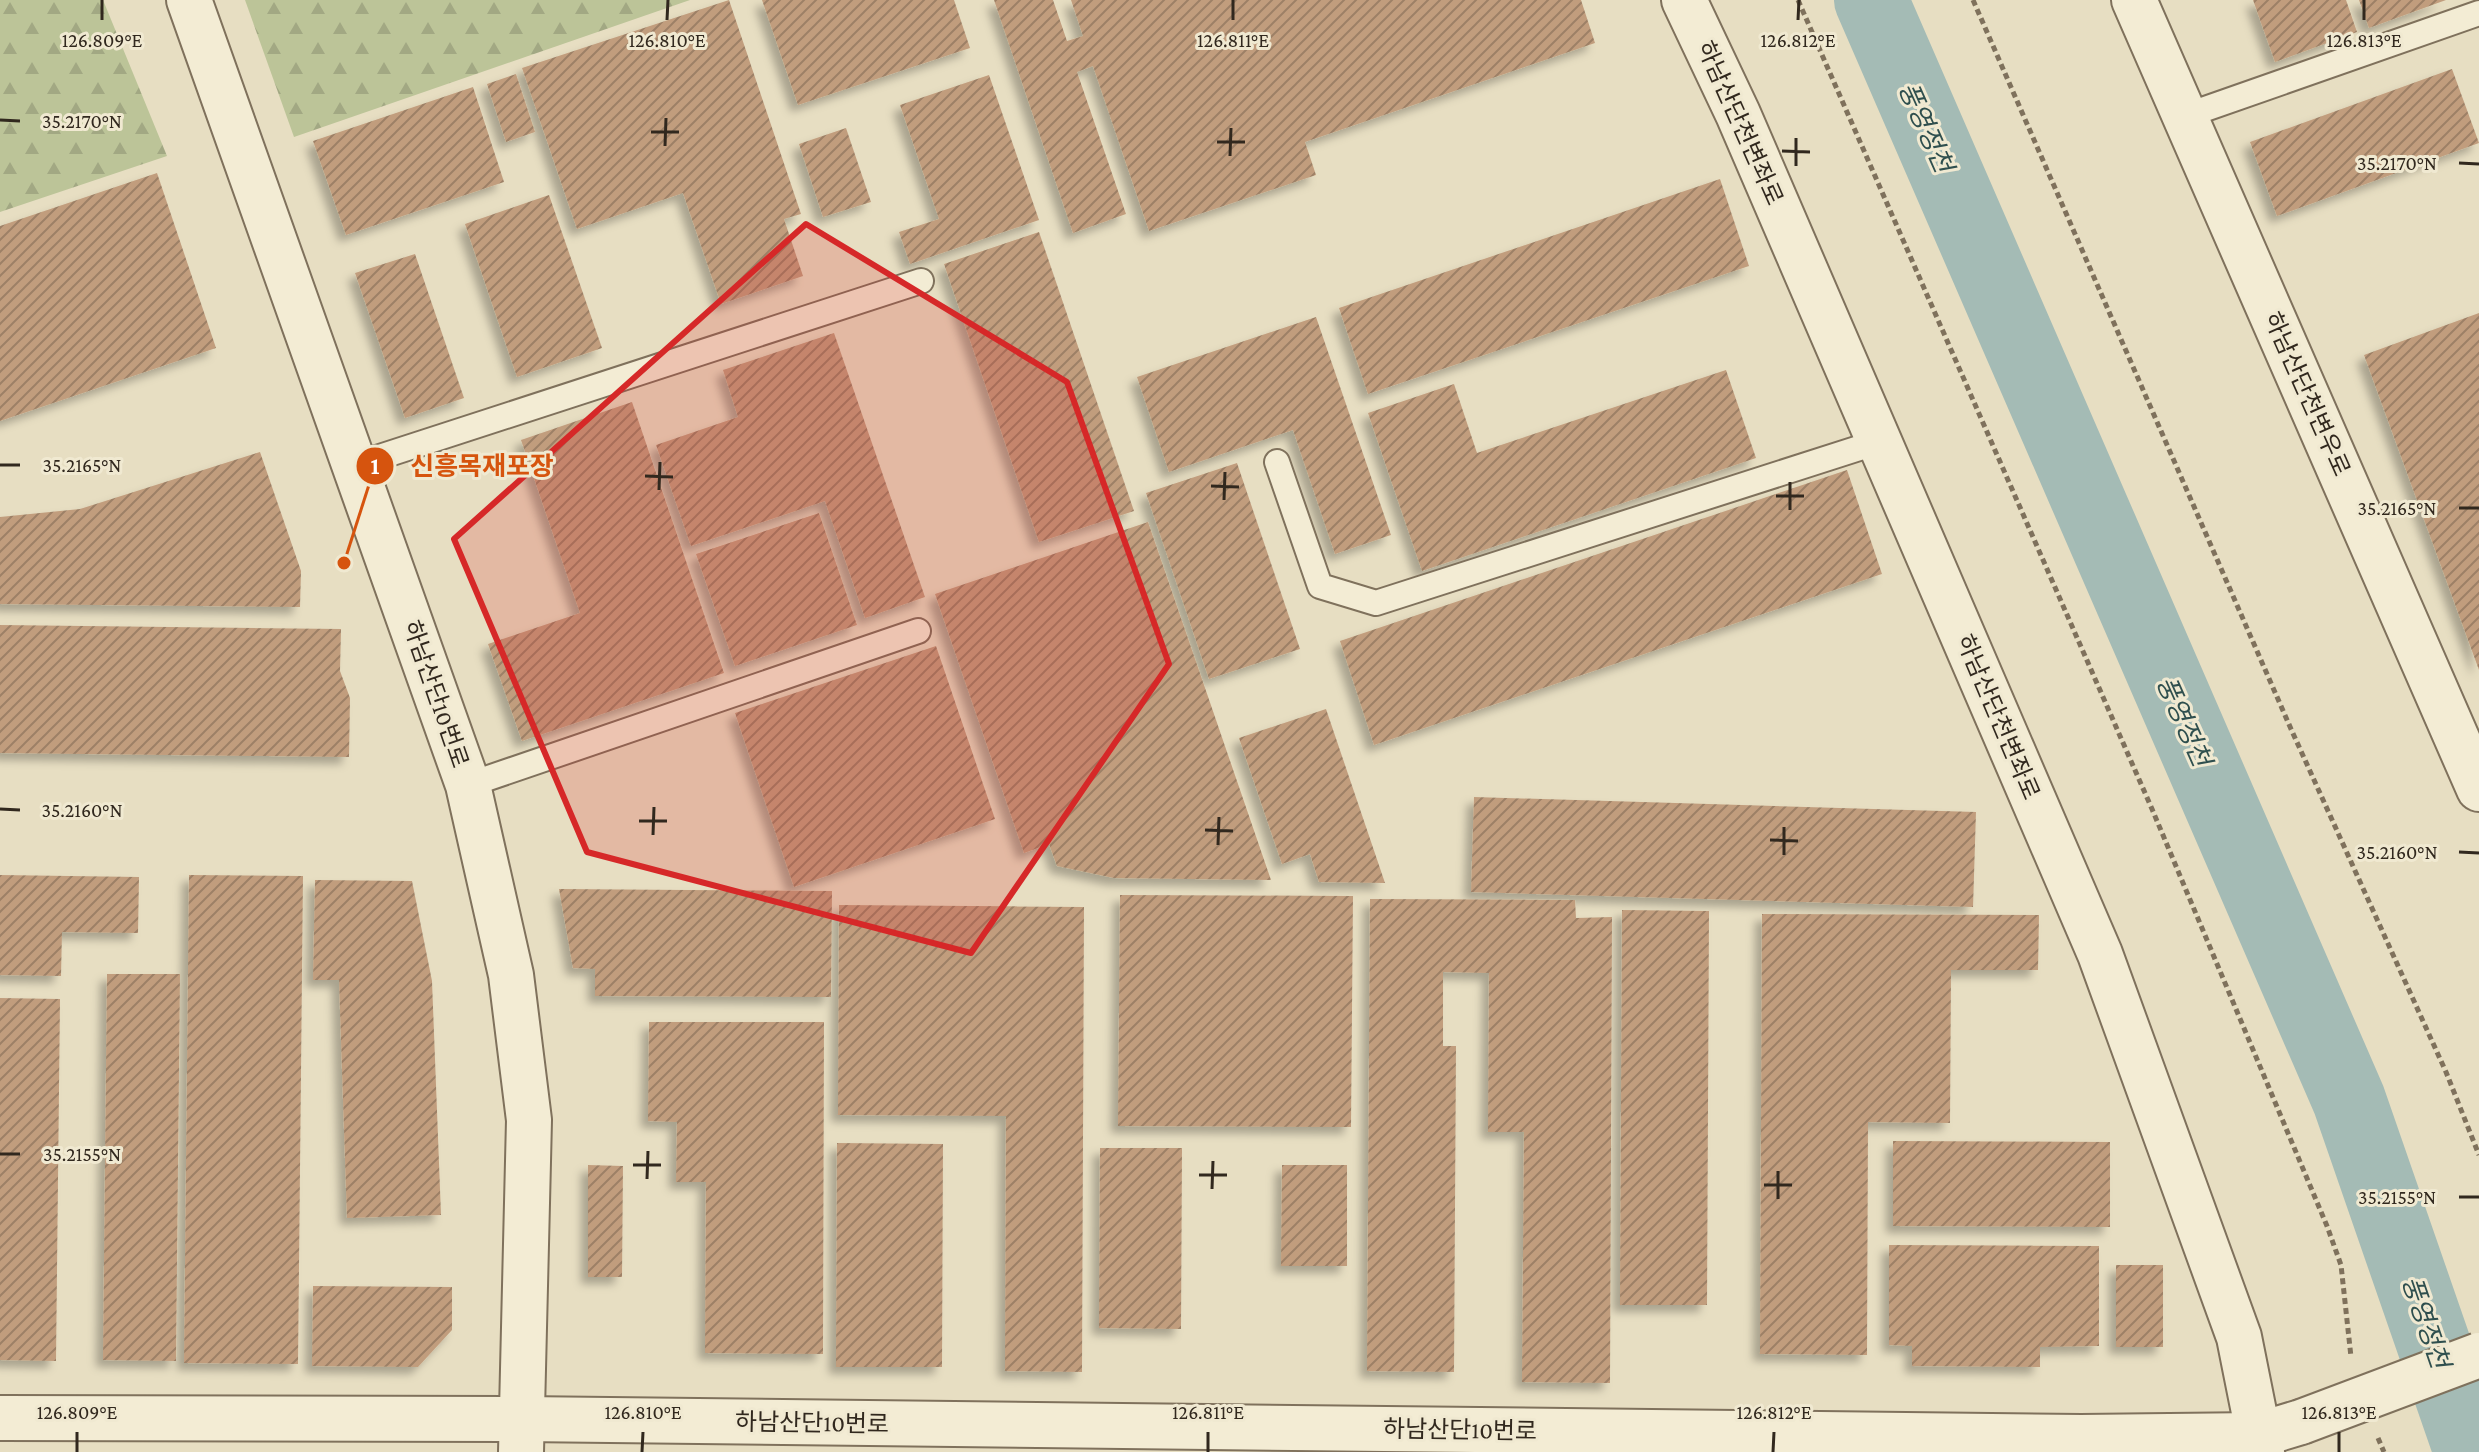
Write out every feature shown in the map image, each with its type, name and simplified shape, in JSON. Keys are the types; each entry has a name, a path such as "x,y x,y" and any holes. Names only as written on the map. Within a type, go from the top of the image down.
{"street":[{"name":"하남산단10번로","path":"189,0 468,785 511,975 529,1120 522,1436"},
{"name":"하남산단천변좌로","path":"1684,0 1738,114 2100,954 2239,1337 2260,1444"},
{"name":"하남산단천변우로","path":"2134,0 2479,789"},
{"name":"하남산단10번로","path":"0,1418 522,1436 2081,1437 2260,1444 2301,1422 2479,1355"}],"lane":[{"path":"2185,116 2479,13"},
{"path":"355,465 921,281"},
{"path":"1277,462 1320,586 1376,603 1878,442"},
{"path":"468,785 918,631"}],"path":[{"path":"1798,0 2108,707 2327,1226 2341,1265 2352,1362"},
{"path":"1973,0 2291,729 2446,1072 2479,1155"},
{"path":"2377,1431 2384,1452"}],"highlighted area":[{"path":"806,224 1067,382 1169,664 971,953 587,852 454,539"}],"green space":[{"path":"0,0 103,0 167,156 0,212"},
{"path":"245,0 690,0 294,137"}],"building":[{"path":"729,0 801,214 784,219 803,276 721,304 683,193 577,229 522,68"},
{"path":"762,0 954,0 970,48 798,105"},
{"path":"994,0 1053,0 1067,41 1083,36 1071,0 1581,0 1595,43 1305,142 1316,175 1149,231 1093,66 1077,72 1126,214 1073,233"},
{"path":"2253,0 2346,0 2357,32 2275,62"},
{"path":"2359,0 2446,0 2369,28"},
{"path":"2452,69 2479,143 2277,216 2250,142"},
{"path":"516,74 535,132 506,142 487,84"},
{"path":"989,75 1039,220 910,264 899,232 939,219 900,105"},
{"path":"473,87 504,182 346,235 313,141"},
{"path":"846,128 871,202 823,217 799,144"},
{"path":"157,173 216,348 0,421 0,226"},
{"path":"1720,179 1749,266 1368,394 1339,308"},
{"path":"549,195 602,348 517,377 465,224"},
{"path":"1039,232 1134,511 1039,542 944,264"},
{"path":"415,254 464,398 405,418 355,273"},
{"path":"2479,313 2479,670 2364,355"},
{"path":"1316,317 1391,535 1335,554 1293,430 1169,472 1137,377"},
{"path":"834,333 925,597 865,618 825,501 691,546 656,445 738,417 723,370"},
{"path":"1726,370 1756,458 1422,571 1368,413 1454,384 1477,453"},
{"path":"632,402 724,673 522,741 488,644 580,613 521,440"},
{"path":"260,452 301,571 300,607 0,604 0,517 80,509"},
{"path":"1237,463 1300,649 1209,679 1146,493"},
{"path":"1847,470 1882,574 1374,745 1340,641"},
{"path":"819,513 857,625 735,666 696,554"},
{"path":"1148,522 1271,880 1114,878 1057,866 1049,844 1024,853 935,594"},
{"path":"0,625 341,629 340,671 350,698 349,757 0,753"},
{"path":"936,646 995,819 794,887 735,713"},
{"path":"1326,709 1385,883 1319,882 1310,854 1282,864 1239,738"},
{"path":"1474,797 1976,812 1973,907 1471,892"},
{"path":"0,875 139,877 138,933 62,932 61,976 0,975"},
{"path":"189,875 303,876 298,1364 184,1363"},
{"path":"315,880 412,881 432,981 441,1215 347,1218 339,980 313,980"},
{"path":"559,889 832,891 831,997 595,996 595,969 573,968"},
{"path":"1120,895 1353,896 1351,1127 1118,1126"},
{"path":"1370,899 1575,900 1576,918 1612,917 1610,1383 1522,1382 1524,1132 1488,1132 1489,973 1443,972 1443,1046 1456,1046 1454,1372 1367,1371"},
{"path":"839,905 1084,907 1082,1372 1005,1371 1006,1116 838,1115"},
{"path":"1622,910 1709,911 1707,1305 1620,1305"},
{"path":"1762,914 2039,915 2038,970 1951,970 1950,1123 1868,1122 1867,1355 1760,1354"},
{"path":"107,974 180,974 176,1361 103,1360"},
{"path":"0,998 60,999 56,1361 0,1360"},
{"path":"649,1022 824,1022 823,1354 705,1353 706,1182 676,1182 677,1122 648,1121"},
{"path":"1893,1141 2110,1142 2110,1227 1893,1226"},
{"path":"837,1143 943,1144 942,1367 836,1367"},
{"path":"1100,1148 1182,1148 1181,1329 1099,1328"},
{"path":"588,1165 623,1166 622,1277 588,1277"},
{"path":"1282,1165 1347,1165 1347,1266 1281,1266"},
{"path":"1889,1245 2099,1246 2099,1346 2040,1347 2040,1367 1912,1366 1912,1346 1889,1345"},
{"path":"2116,1265 2163,1265 2163,1347 2116,1347"},
{"path":"313,1286 452,1287 452,1330 418,1367 312,1366"}],"waterway":[{"name":"풍영정천","path":"1871,0 2349,1100 2471,1452"}],"place":[{"name":"신흥목재포장","path":"344,563"}]}
